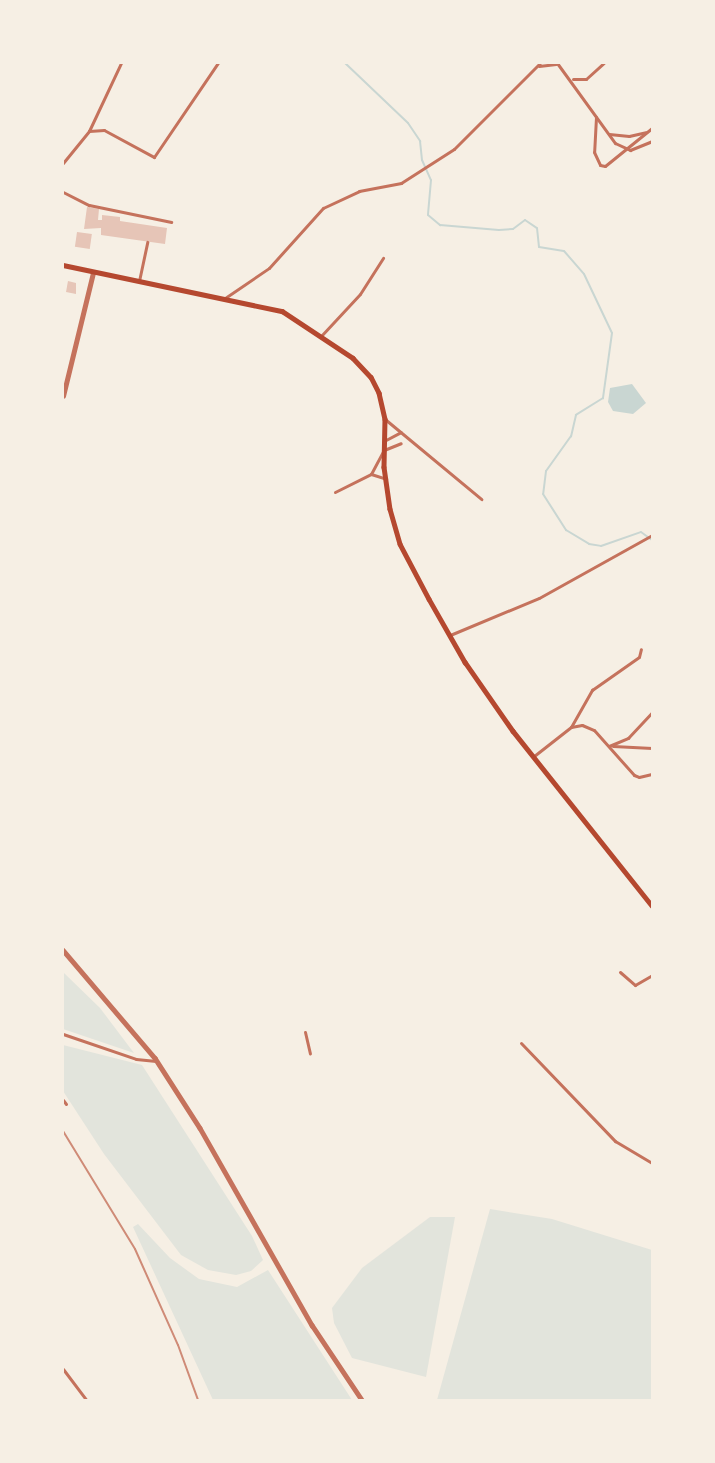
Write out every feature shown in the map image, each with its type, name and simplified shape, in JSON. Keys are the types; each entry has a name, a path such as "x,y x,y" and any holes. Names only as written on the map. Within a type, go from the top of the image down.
{"main road":[{"path":"63,265 138,283 225,298 282,311 353,358 371,377 379,393 384,419 386,479 400,544 450,635 534,756 652,906"}],"street":[{"path":"63,163 89,131 121,63"},
{"path":"89,131 104,130 154,157 218,63"},
{"path":"225,298 269,268 323,208 346,195 400,183 454,149 539,65 557,63 571,78 615,143 630,150 652,141"},
{"path":"571,78 586,79 604,63"},
{"path":"596,117 594,152 600,165 611,164 630,150 652,128"},
{"path":"609,134 629,136 648,132"},
{"path":"63,192 89,205 171,222"},
{"path":"138,283 147,242"},
{"path":"321,336 360,294 383,258"},
{"path":"63,396 93,273"},
{"path":"384,419 402,431 481,499"},
{"path":"384,441 402,431"},
{"path":"335,492 371,474 384,450 401,443"},
{"path":"371,474 386,479"},
{"path":"450,635 539,598 650,535"},
{"path":"534,756 571,727 592,690 639,657 641,649"},
{"path":"609,746 628,738 652,712"},
{"path":"571,727 582,725 594,730 634,775 639,777 652,774"},
{"path":"609,746 652,748"},
{"path":"63,950 157,1061 200,1128 312,1325 362,1400"},
{"path":"620,972 635,985 652,975"},
{"path":"305,1032 310,1053"},
{"path":"63,1034 136,1059 157,1061"},
{"path":"521,1043 615,1141 652,1163"},
{"path":"63,1100 66,1104"},
{"path":"63,1369 86,1400"}],"shaded area":[{"path":"632,384 646,403 633,414 613,411 608,402 610,388"},
{"path":"63,972 100,1008 134,1053 63,1029"},
{"path":"63,1045 142,1065 252,1236 263,1260 251,1271 236,1275 208,1270 181,1255 104,1154 63,1091"},
{"path":"490,1209 552,1219 652,1250 652,1400 437,1400"},
{"path":"430,1217 455,1217 426,1377 352,1358 334,1323 332,1308 362,1268"},
{"path":"138,1224 170,1258 199,1279 237,1287 268,1270 352,1400 213,1400 133,1227"}],"building":[{"path":"87,207 99,209 98,220 102,220 102,215 120,217 120,221 167,228 165,244 101,235 101,228 84,229"},
{"path":"77,232 92,234 90,249 75,247"},
{"path":"68,281 76,283 76,294 66,292"}],"waterway":[{"path":"345,63 408,123 420,141 422,160 431,180 428,215 440,225 499,230 513,229 525,220 537,228 539,247 564,251 584,274 612,333 603,398 576,415 571,436 546,471 543,494 566,530 589,544 601,546 641,532 652,540"}],"railway":[{"path":"63,1131 135,1249 178,1345 198,1400"}]}
